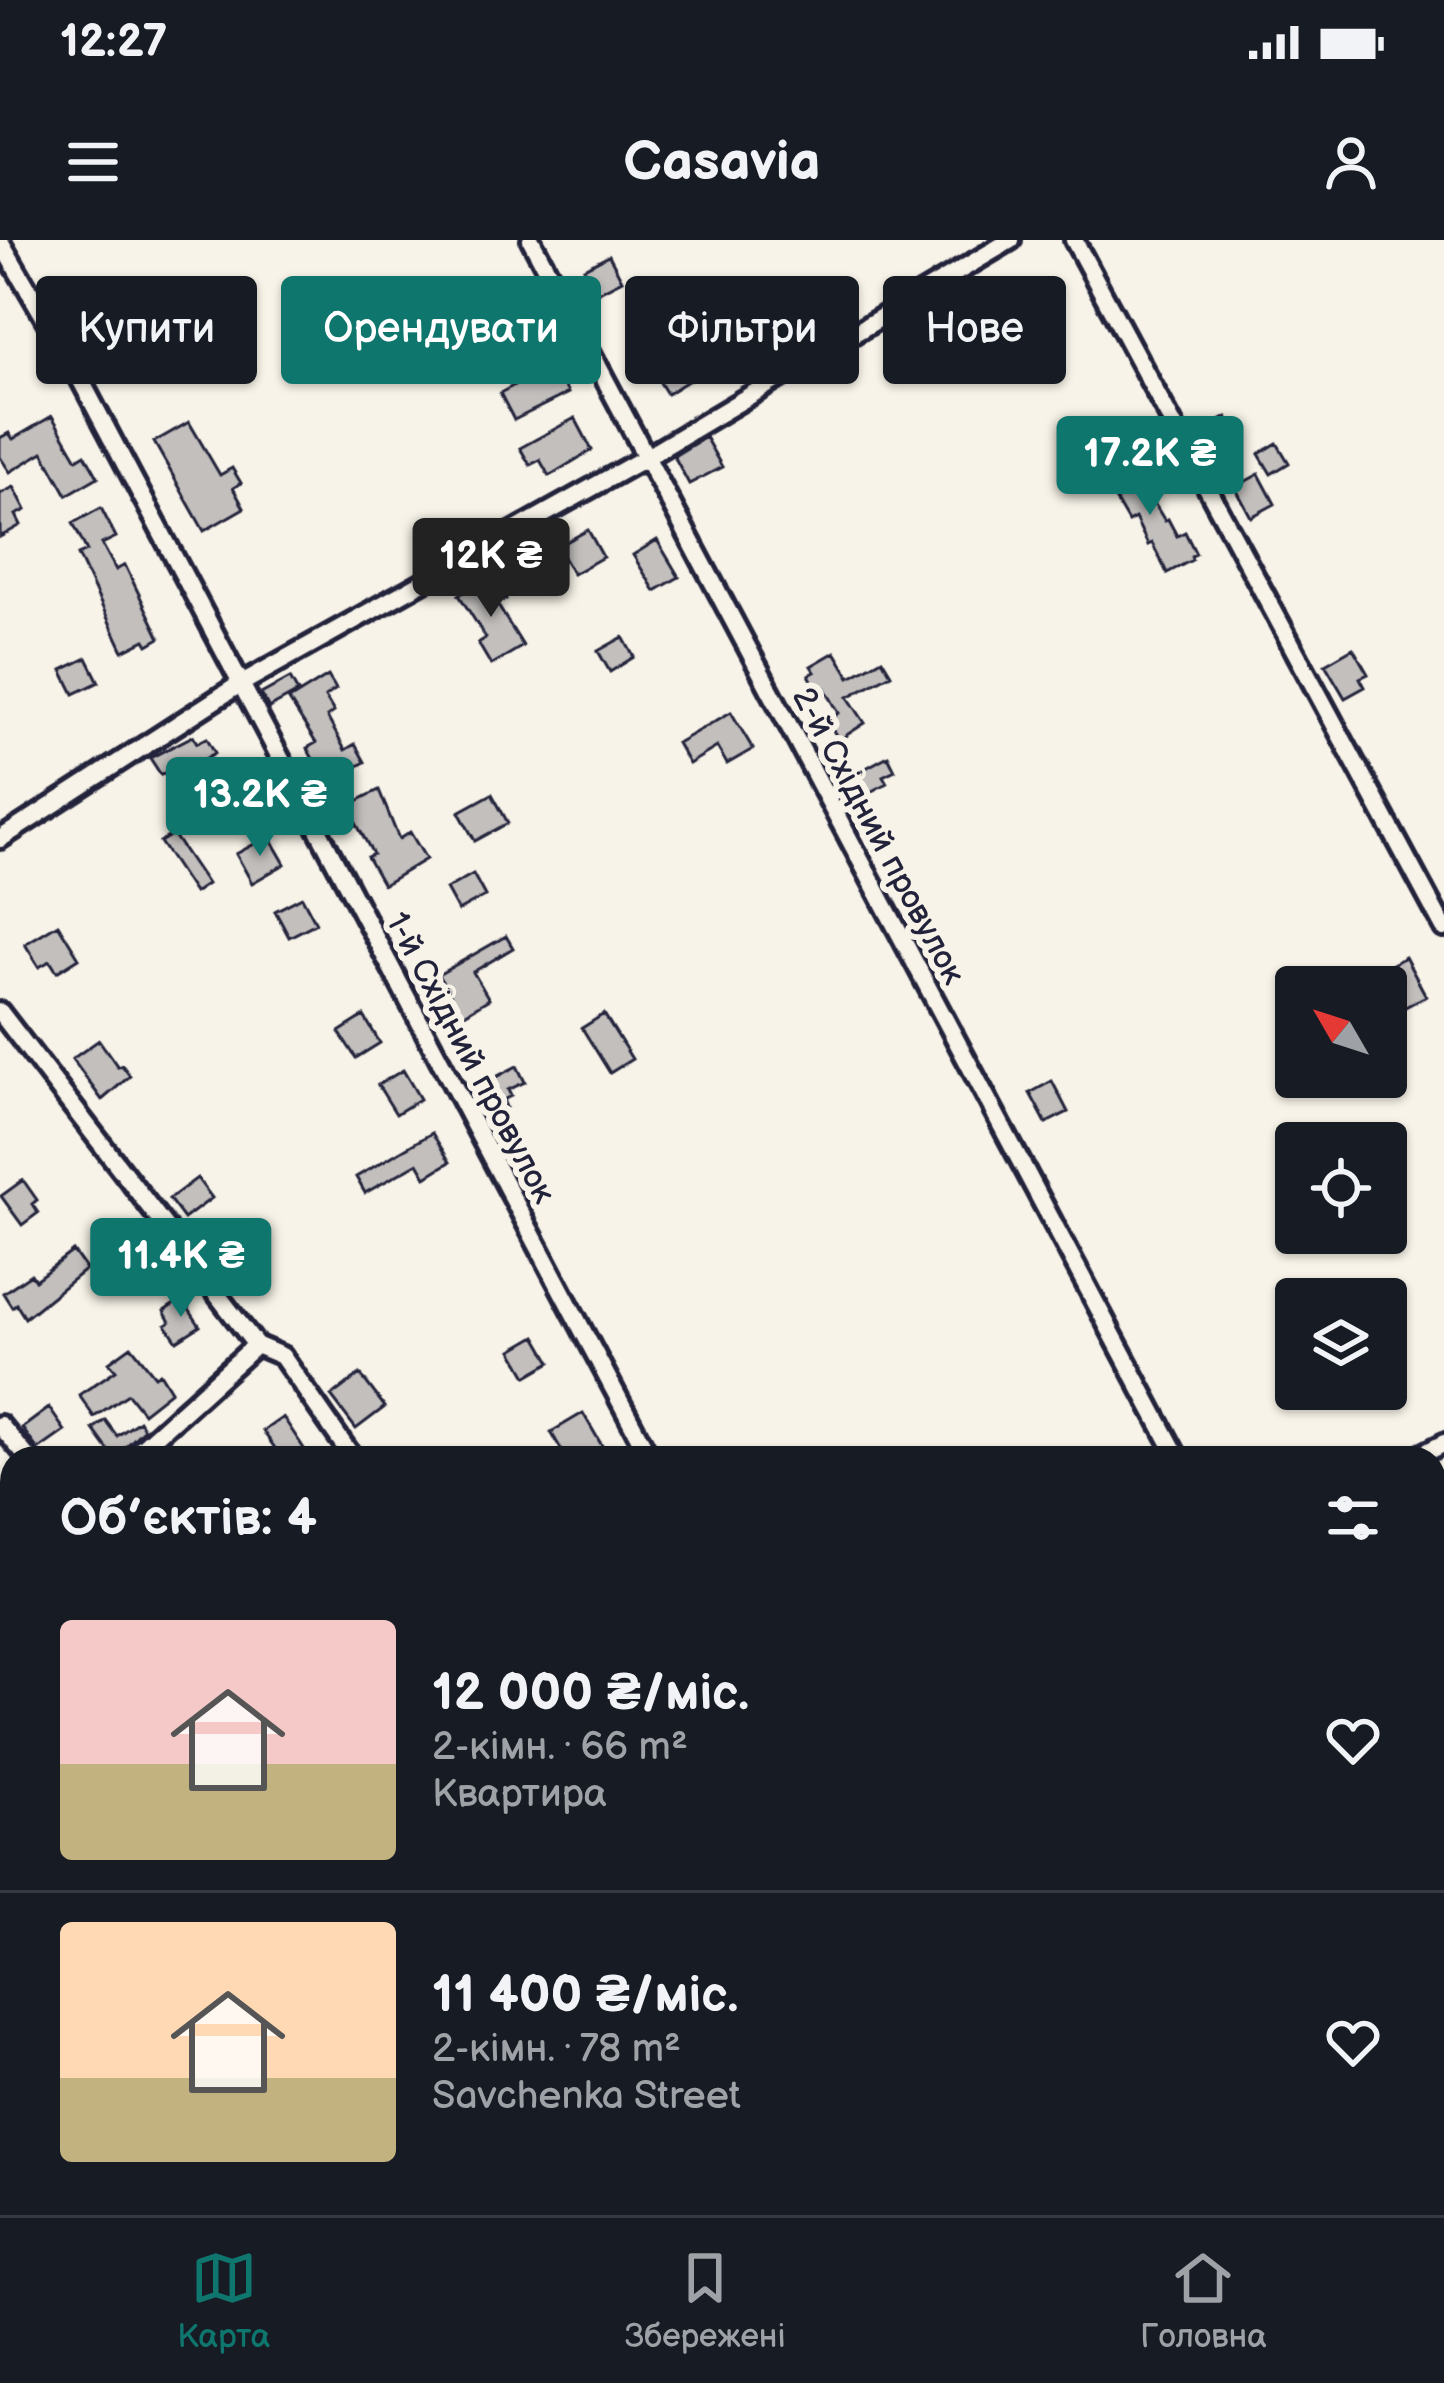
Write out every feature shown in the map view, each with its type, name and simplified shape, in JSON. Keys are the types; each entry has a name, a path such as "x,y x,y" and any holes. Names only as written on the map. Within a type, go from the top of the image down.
{"street":[{"name":"2-й Східний провулок","path":"531,240 1172,1446"},
{"path":"0,839 240,684 645,458 1011,240"},
{"path":"1075,240 1444,928"},
{"name":"1-й Східний провулок","path":"0,242 78,376 644,1446"},
{"path":"0,1012 256,1345 282,1355 345,1446"},
{"path":"144,1446 256,1345"}],"building":[{"path":"609,255 622,280 601,291 601,276 588,276 584,268"},
{"path":"516,384 563,384 568,393 514,420 500,393"},
{"path":"661,384 683,384 667,394"},
{"path":"52,416 77,459 85,454 98,477 67,495 43,452 10,472 0,457 0,438 9,433 13,439"},
{"path":"1227,417 1240,439 1213,454 1200,432"},
{"path":"575,418 592,450 549,476 540,460 530,465 520,448"},
{"path":"189,422 220,475 232,468 241,483 233,488 244,508 204,531 154,442"},
{"path":"705,437 722,467 689,484 674,456"},
{"path":"1277,443 1289,463 1271,474 1259,454"},
{"path":"1130,468 1135,476 1146,470 1159,493 1151,498 1177,536 1185,532 1196,554 1167,573 1135,518 1128,522 1105,482"},
{"path":"1259,474 1275,504 1251,517 1235,487"},
{"path":"14,487 26,510 16,515 21,525 0,537 0,494"},
{"path":"101,508 116,537 102,544 116,570 125,565 160,638 148,645 145,640 123,651 78,555 87,551 73,523"},
{"path":"588,530 603,557 573,574 557,547"},
{"path":"657,540 679,577 655,591 633,555"},
{"path":"492,575 506,599 497,604 523,646 491,665 478,643 486,638 459,595"},
{"path":"623,637 634,657 610,672 598,651"},
{"path":"1353,648 1368,674 1360,678 1365,687 1345,698 1325,664"},
{"path":"835,652 850,677 882,659 891,674 848,697 865,723 839,740 827,721 839,713 824,687 818,691 809,675 815,672 811,666"},
{"path":"87,658 99,682 74,694 62,670"},
{"path":"328,676 336,689 325,697 334,712 327,717 345,750 355,744 365,762 335,779 327,763 318,768 307,748 316,743 289,700"},
{"path":"290,678 298,692 269,708 261,694"},
{"path":"731,712 753,749 727,764 717,747 689,764 677,743"},
{"path":"193,736 197,743 207,738 215,753 206,758 222,788 234,782 239,790 247,785 266,831 217,831 205,823 194,802 202,798 181,762 161,775 150,758"},
{"path":"888,756 895,770 883,776 887,783 855,800 844,780"},
{"path":"379,790 399,839 410,832 426,859 383,885 356,823 350,827 341,809"},
{"path":"492,794 508,823 475,841 459,812"},
{"path":"173,834 207,884 194,893 160,842"},
{"path":"269,836 285,864 252,883 236,854"},
{"path":"473,874 485,896 458,911 446,889"},
{"path":"302,897 316,923 289,937 275,911"},
{"path":"58,924 79,958 57,972 50,961 39,967 25,944"},
{"path":"506,936 513,948 473,972 489,999 463,1015 438,975"},
{"path":"1405,957 1426,996 1407,1006 1407,966 1389,966"},
{"path":"604,1014 632,1059 610,1073 582,1028"},
{"path":"364,1016 380,1043 356,1058 339,1032"},
{"path":"99,1040 130,1076 102,1100 72,1059"},
{"path":"517,1066 525,1082 508,1090 511,1096 503,1100 506,1107 489,1116 475,1088"},
{"path":"403,1070 420,1099 396,1114 378,1085"},
{"path":"1052,1081 1068,1112 1046,1123 1030,1093"},
{"path":"432,1133 450,1162 426,1177 418,1163 365,1193 356,1177"},
{"path":"197,1178 212,1198 184,1219 169,1199"},
{"path":"23,1180 37,1200 32,1204 38,1213 22,1225 1,1196"},
{"path":"73,1251 86,1269 25,1318 16,1304 12,1307 3,1293 31,1274 35,1280"},
{"path":"182,1299 200,1326 177,1341 166,1325 170,1322 164,1311"},
{"path":"536,1336 551,1362 527,1376 512,1350"},
{"path":"131,1346 155,1376 160,1373 171,1391 143,1413 128,1394 94,1417 79,1395 116,1370 109,1362"},
{"path":"360,1374 385,1407 356,1429 331,1396"},
{"path":"49,1408 65,1431 44,1446 35,1446 22,1428"},
{"path":"583,1413 602,1446 559,1446 551,1432"},
{"path":"283,1417 302,1446 274,1446 263,1431"},
{"path":"105,1420 117,1436 139,1421 144,1429 126,1446 105,1446 93,1429"}]}
